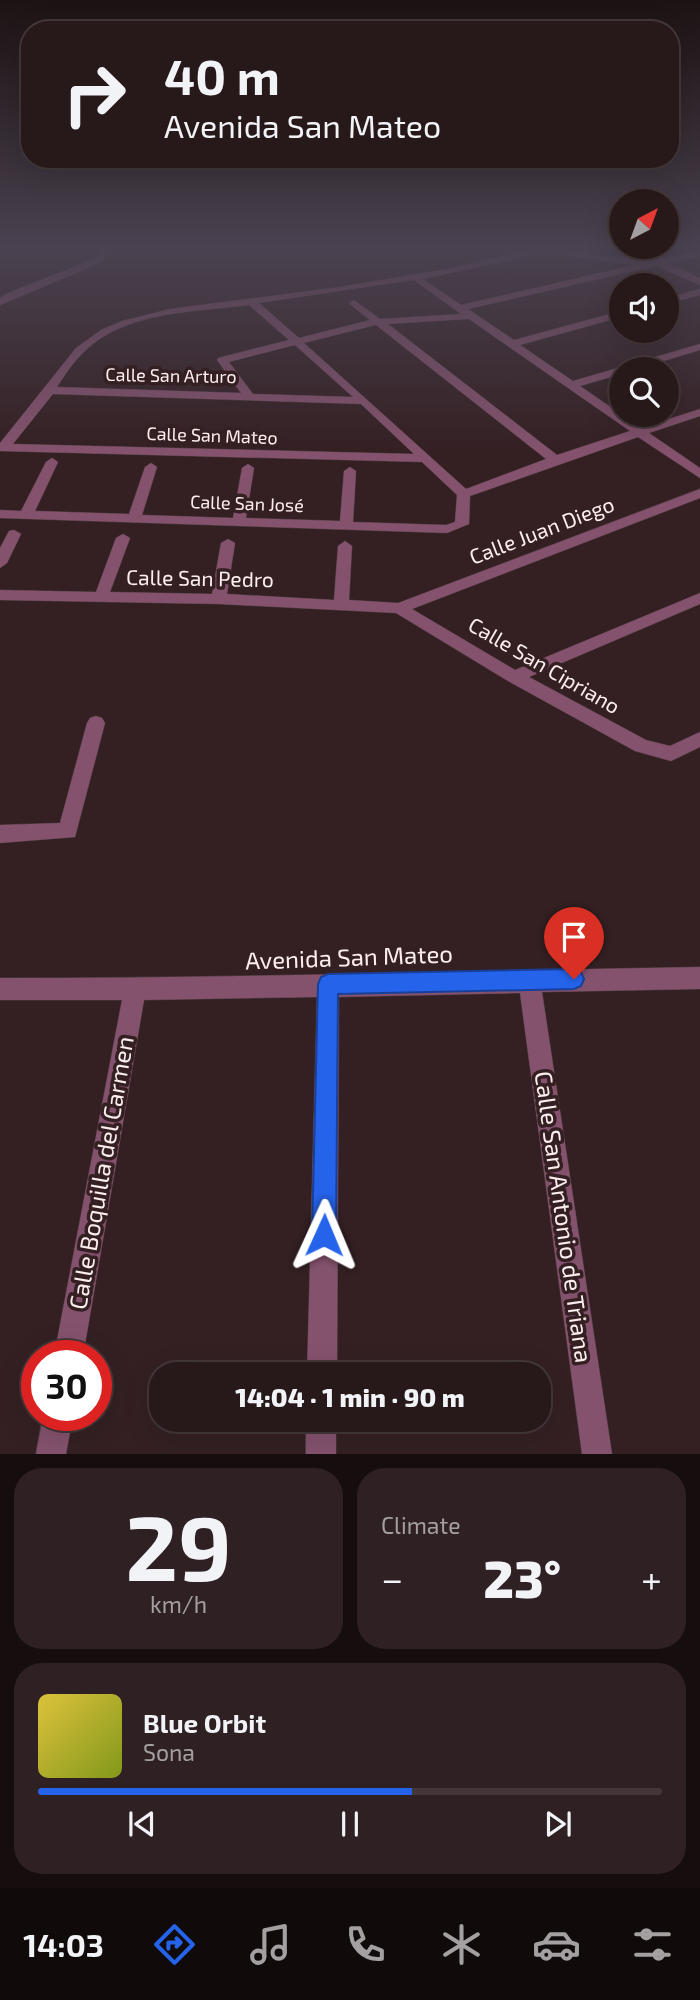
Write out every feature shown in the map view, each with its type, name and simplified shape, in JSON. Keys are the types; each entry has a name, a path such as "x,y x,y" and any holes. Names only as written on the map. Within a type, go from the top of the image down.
{"street":[{"path":"2,447 83,346 116,327 152,315"},
{"path":"267,315 365,401 464,494 555,460 700,412"},
{"path":"368,315 555,460"},
{"path":"249,396 221,362 226,358 376,322 470,316 700,474"},
{"path":"512,344 609,317"},
{"path":"667,357 700,347"},
{"path":"572,385 609,374"},
{"name":"Calle San Arturo","path":"49,390 365,401"},
{"name":"Calle San Mateo","path":"2,447 423,458"},
{"path":"26,515 52,462"},
{"path":"134,519 151,467"},
{"path":"239,522 248,468"},
{"path":"346,527 350,471"},
{"name":"Calle Juan Diego","path":"399,608 700,493"},
{"name":"Calle San José","path":"0,514 447,529 462,524 464,494"},
{"path":"0,563 14,534"},
{"path":"101,597 123,538"},
{"path":"219,599 228,543"},
{"path":"341,604 345,546"},
{"name":"Calle San Pedro","path":"0,595 219,599 399,608"},
{"path":"514,677 700,598"},
{"name":"Calle San Cipriano","path":"399,608 514,677 641,746 671,754 700,738"},
{"path":"0,834 68,831 96,723"},
{"name":"Avenida San Mateo","path":"0,989 135,990 529,979 700,978"},
{"name":"Calle San Antonio de Triana","path":"529,979 597,1454"},
{"path":"322,1362 328,984"},
{"name":"Calle Boquilla del Carmen","path":"71,1340 135,990"},
{"path":"51,1454 55,1431"},
{"path":"321,1432 321,1454"}],"route":[{"path":"324,1235 328,984 574,979"}]}
